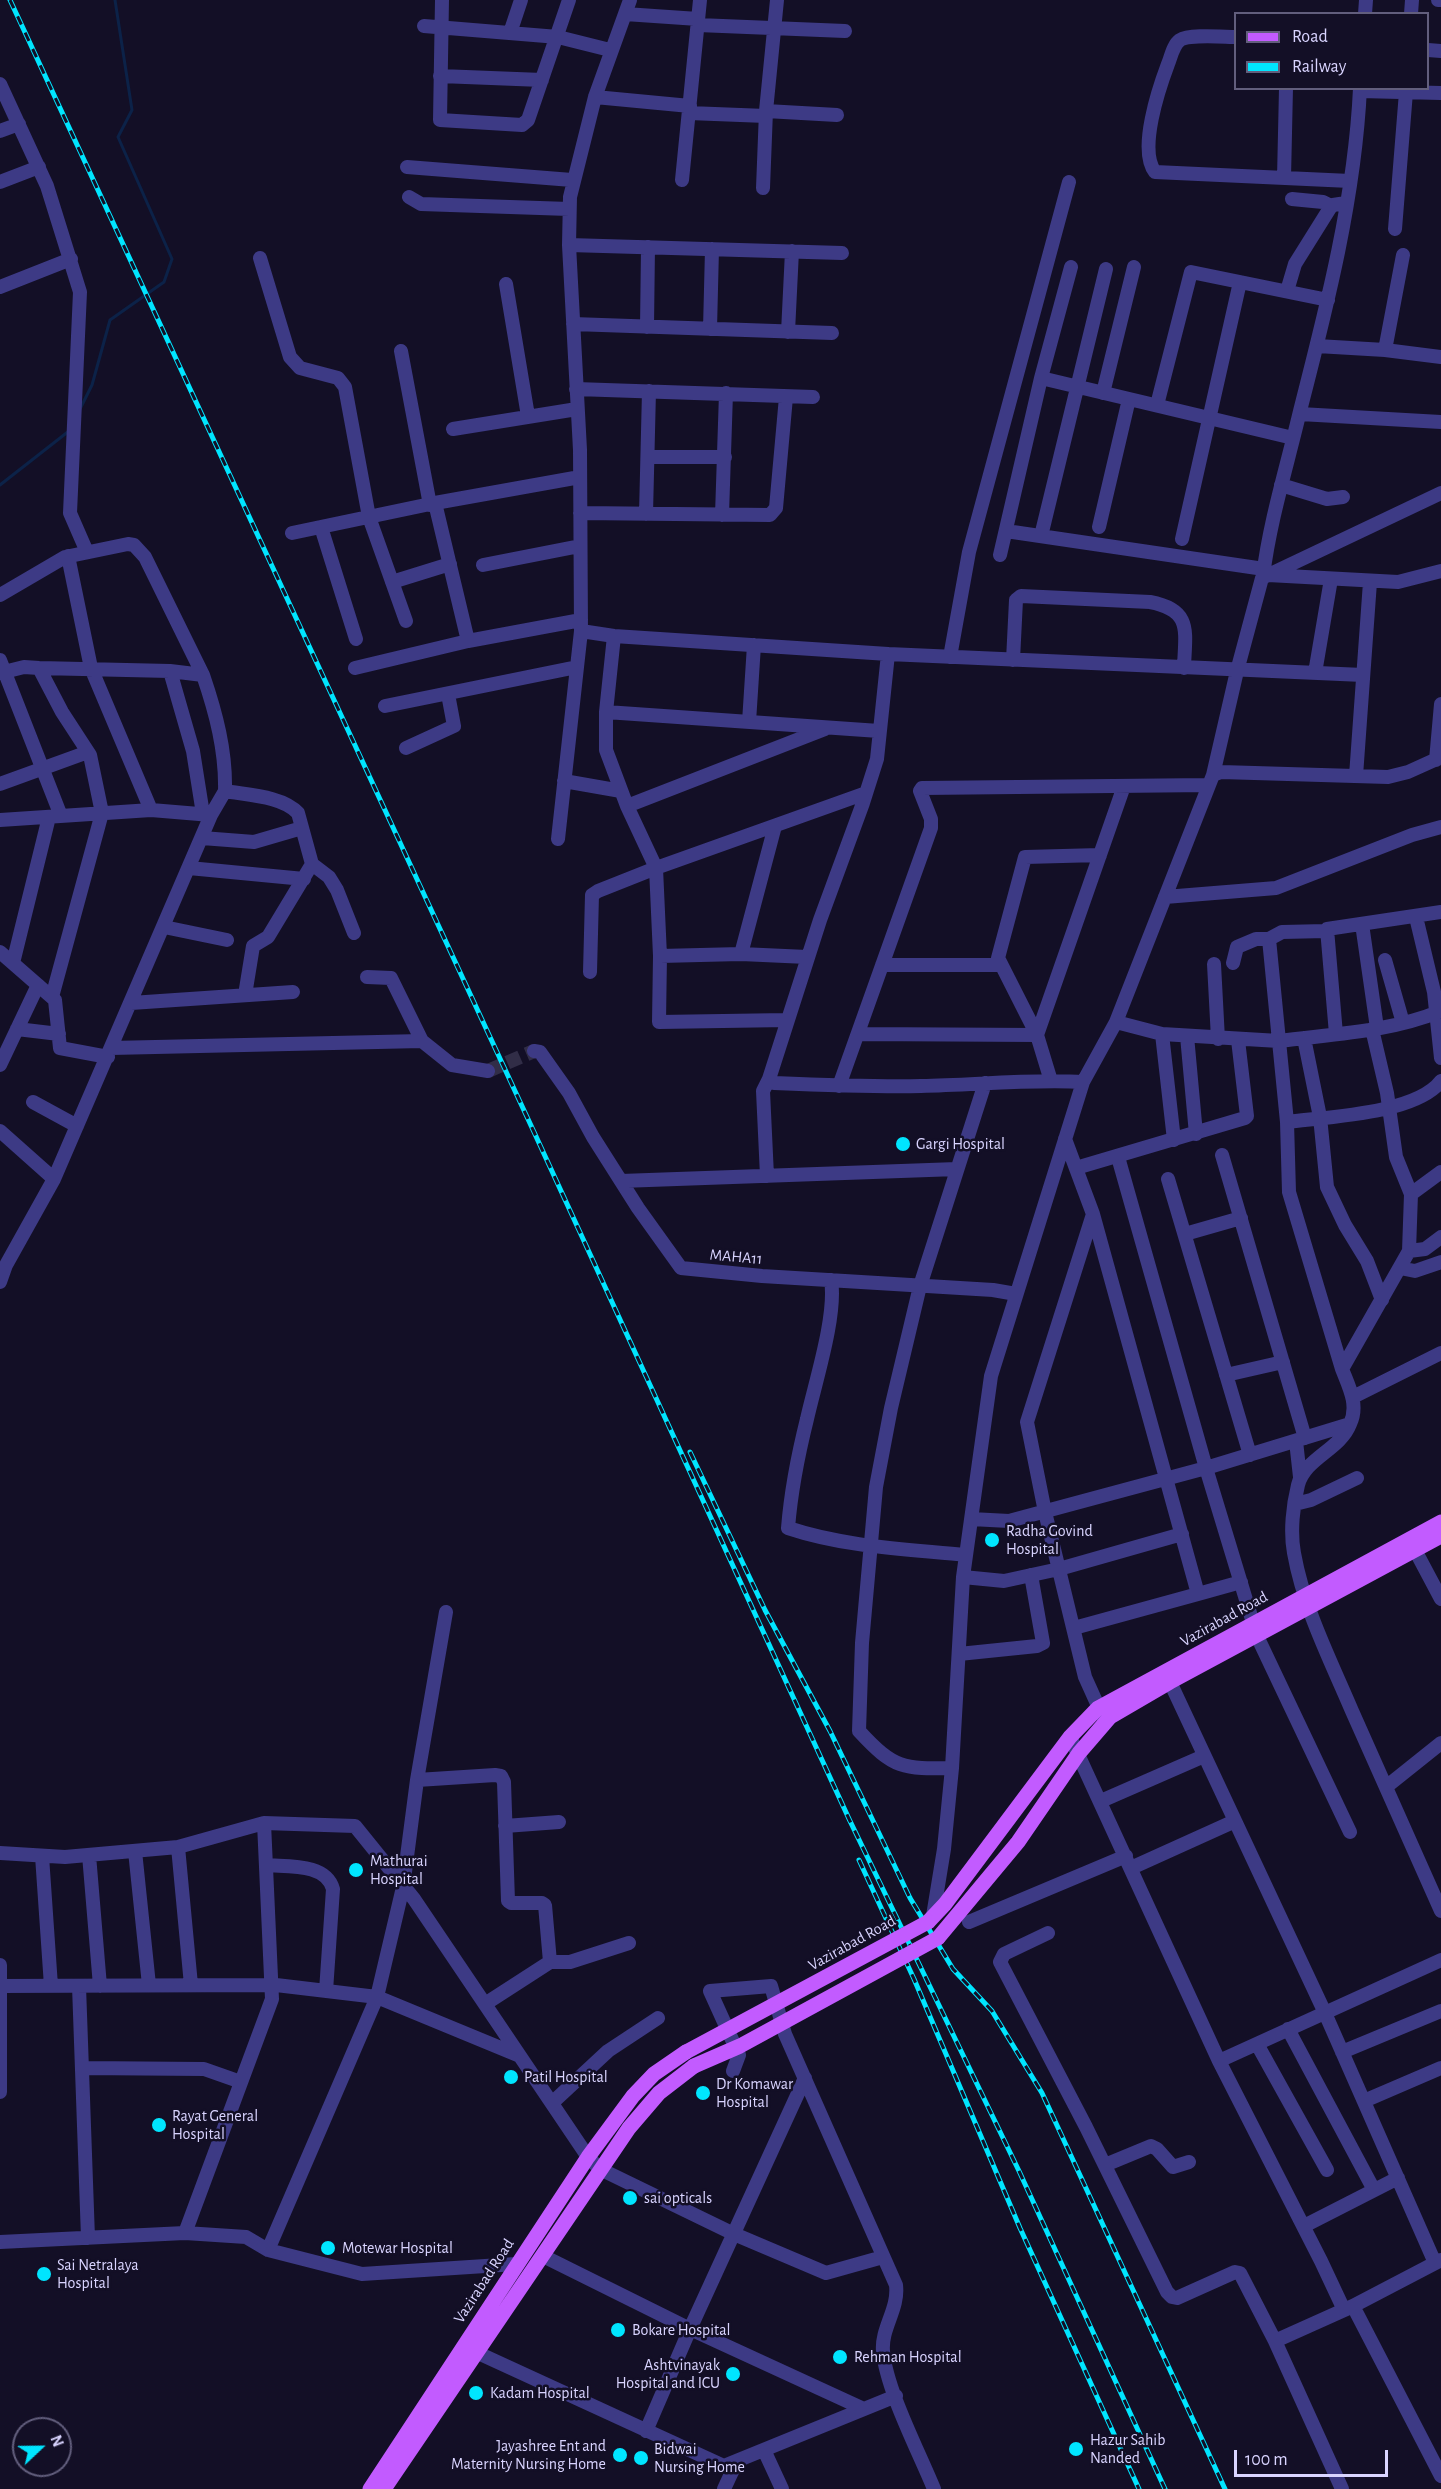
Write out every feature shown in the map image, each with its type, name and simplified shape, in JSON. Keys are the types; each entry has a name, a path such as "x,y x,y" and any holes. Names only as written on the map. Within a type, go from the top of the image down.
{"main road":[{"name":"Vazirabad Road","path":"370,2489 469,2350 543,2256 600,2169 642,2111 675,2078 690,2059 740,2046 938,1938 1018,1842 1079,1753 1106,1721 1255,1630 1441,1522"},
{"name":"Vazirabad Road","path":"1306,1601 1441,1536"},
{"name":"Vazirabad Road","path":"384,2489 469,2350 516,2264 588,2157 633,2096 654,2074 690,2059 931,1919 978,1862 1070,1737 1098,1708 1255,1630"},
{"path":"555,2206 570,2216"}],"street":[{"path":"442,0 440,120 522,125 528,120 569,0"},
{"path":"510,33 521,0"},
{"path":"558,839 581,625 578,409 569,245 572,180 610,50 630,0"},
{"path":"682,180 700,0"},
{"path":"763,188 766,113 777,0"},
{"path":"625,14 774,29 845,31"},
{"path":"424,26 558,37 610,50"},
{"path":"1234,37 1185,38 1177,42 1159,90 1151,122 1151,168 1155,172 1350,181"},
{"path":"440,76 542,80"},
{"path":"0,84 47,186 71,259 81,300 70,513 87,552"},
{"path":"1284,178 1286,90"},
{"path":"931,1919 944,1849 952,1768 963,1577 991,1376 1083,1082 1116,1022 1211,780 1237,670 1264,573 1281,484 1328,300 1357,146 1360,90 1441,93"},
{"path":"1395,229 1406,92"},
{"path":"595,97 689,109 837,115"},
{"path":"0,131 19,124"},
{"path":"0,182 39,167"},
{"path":"407,167 572,180"},
{"path":"950,657 969,552 1069,182"},
{"path":"409,197 422,204 570,209"},
{"path":"1292,199 1323,202 1331,206 1346,203"},
{"path":"1287,291 1295,264 1331,206"},
{"path":"569,245 842,253"},
{"path":"647,327 648,247"},
{"path":"710,329 712,249"},
{"path":"788,332 792,251"},
{"path":"1385,350 1403,255"},
{"path":"260,258 284,346 290,357 300,368 339,378 345,387 369,517 406,621"},
{"path":"0,287 71,259"},
{"path":"1000,555 1040,383 1071,267"},
{"path":"1103,393 1134,267"},
{"path":"1041,536 1106,269"},
{"path":"1157,405 1189,273 1328,300"},
{"path":"1182,539 1240,282"},
{"path":"506,285 528,416"},
{"path":"573,324 832,333"},
{"path":"1317,346 1385,350 1441,357"},
{"path":"401,351 432,504 450,564 468,641"},
{"path":"1015,382 1077,387 1293,438"},
{"path":"576,389 813,397"},
{"path":"646,514 650,391"},
{"path":"723,514 726,393"},
{"path":"580,513 770,515 776,511 786,397"},
{"path":"1099,527 1129,399"},
{"path":"453,429 578,409"},
{"path":"1300,414 1441,422"},
{"path":"648,457 724,457"},
{"path":"292,533 580,477"},
{"path":"1281,484 1327,499 1343,497"},
{"path":"1264,573 1441,493"},
{"path":"321,527 356,639"},
{"path":"1006,531 1264,573 1370,582 1398,582 1441,571"},
{"path":"0,595 68,556 128,544 142,551 202,675 219,724 225,792 207,814"},
{"path":"483,565 580,546"},
{"path":"68,556 91,668 151,810"},
{"path":"392,582 450,564"},
{"path":"1315,673 1331,579"},
{"path":"1356,776 1370,582"},
{"path":"1013,660 1016,600 1022,596 1056,597 1150,602 1175,609 1184,624 1185,668"},
{"path":"355,668 468,641 581,625 614,636 888,654 1364,675"},
{"path":"614,636 606,712 606,750 627,806 656,868 660,956 658,1022 787,1020"},
{"path":"749,722 754,645"},
{"path":"767,1176 763,1089 769,1079 807,957 877,759 888,654"},
{"path":"13,963 55,816 43,769 1,668 91,668 170,671 202,675"},
{"path":"39,668 62,712 88,752 102,813 52,997"},
{"path":"385,706 577,668"},
{"path":"0,1282 6,1265 54,1179 202,838 207,814 193,751 170,671"},
{"path":"406,748 454,726 448,694"},
{"path":"839,1086 932,828 931,819 920,792 922,788 1124,786 1211,780 1221,772 1388,777 1408,772 1439,759 1441,704"},
{"path":"606,712 879,731"},
{"path":"627,806 829,727"},
{"path":"0,784 88,752"},
{"path":"564,781 621,791"},
{"path":"1036,1035 1124,786"},
{"path":"225,792 293,807 298,813 312,864 329,877 337,890 354,933"},
{"path":"590,972 592,895 598,891 866,793"},
{"path":"0,820 151,810 207,814"},
{"path":"741,954 775,826"},
{"path":"1165,897 1276,888 1441,827"},
{"path":"202,838 254,842 302,828"},
{"path":"1051,1081 1036,1035 998,958 1025,857 1028,855 1100,855"},
{"path":"245,995 253,946 268,937 312,864"},
{"path":"189,868 304,879"},
{"path":"1233,963 1237,946 1256,939 1269,939 1282,932 1326,931 1328,928 1441,912"},
{"path":"1416,917 1439,1012 1441,1058"},
{"path":"1342,1369 1409,1251 1411,1194 1396,1157 1375,1028 1362,924"},
{"path":"164,927 227,940"},
{"path":"1326,931 1335,1034"},
{"path":"1269,939 1287,1122 1289,1192 1342,1369 1353,1397 1354,1415 1345,1437 1306,1469 1300,1477"},
{"path":"0,952 55,1000 60,1048 110,1052 422,1041"},
{"path":"660,956 741,954 807,957"},
{"path":"1427,962 1441,958"},
{"path":"1385,960 1403,1023"},
{"path":"1215,964 1218,1039"},
{"path":"882,965 1001,965"},
{"path":"367,977 391,978 422,1041 452,1065 488,1071"},
{"path":"0,1065 38,985"},
{"path":"131,1003 293,992"},
{"path":"1116,1022 1162,1034 1279,1041 1403,1023 1439,1012"},
{"path":"17,1029 59,1034"},
{"path":"858,1034 1036,1035"},
{"path":"1162,1034 1174,1140"},
{"path":"1187,1036 1196,1134"},
{"path":"1304,1038 1320,1117 1327,1187 1367,1261 1382,1300"},
{"path":"1076,1168 1196,1134 1247,1116 1238,1040"},
{"name":"MAHA11","path":"534,1051 540,1052 558,1076 621,1181 681,1268 1016,1294"},
{"path":"769,1079 774,1083 839,1086 1083,1082"},
{"path":"1287,1122 1389,1109 1420,1097 1431,1091 1441,1081"},
{"path":"952,1768 915,1768 895,1764 859,1731 862,1643 876,1486 891,1408 920,1286 985,1083"},
{"path":"33,1102 77,1126"},
{"path":"0,1131 54,1179"},
{"path":"1065,1139 1093,1214 1198,1594"},
{"path":"1222,1155 1283,1362 1301,1440 1300,1477 1292,1539 1306,1601 1441,1911"},
{"path":"1118,1157 1206,1468 1255,1630 1350,1832"},
{"path":"621,1181 957,1169"},
{"path":"1411,1194 1438,1174 1441,1190"},
{"path":"1168,1179 1250,1455"},
{"path":"1093,1214 1027,1422 1045,1512 1085,1677 1106,1721"},
{"path":"1185,1234 1241,1218"},
{"path":"1409,1251 1425,1249 1441,1237"},
{"path":"1400,1268 1415,1271 1441,1262"},
{"path":"831,1280 829,1317 797,1465 788,1528 818,1538 871,1546 966,1555"},
{"path":"1353,1397 1441,1353"},
{"path":"1226,1375 1283,1362"},
{"path":"971,1519 1009,1521 1045,1512 1206,1468 1350,1424"},
{"path":"1295,1504 1311,1500 1357,1478"},
{"path":"963,1577 1004,1581 1059,1569 1182,1534"},
{"path":"1415,1550 1441,1599"},
{"path":"959,1654 1037,1646 1043,1643 1031,1575"},
{"path":"1074,1628 1241,1582"},
{"path":"268,2250 377,1997 403,1887 417,1780 446,1612"},
{"path":"1170,1682 1325,2013 1438,2262 1349,2308 1275,2341"},
{"path":"1070,1737 1219,2061 1304,2226 1441,2476"},
{"path":"1386,1787 1441,1743"},
{"path":"1101,1801 1204,1756"},
{"path":"417,1780 499,1775 504,1782 508,1901 545,1905 550,1962"},
{"path":"969,1922 1235,1821"},
{"path":"506,1826 559,1822"},
{"path":"185,2233 272,1999 264,1823"},
{"path":"0,1853 42,1856 88,1855 178,1847 264,1823 355,1826 414,1899 588,2157 600,2169 734,2234 826,2273 883,2257"},
{"path":"178,1847 191,1985"},
{"path":"135,1851 149,1985"},
{"path":"88,1855 100,1986"},
{"path":"42,1856 51,1986"},
{"path":"266,1865 319,1871 331,1880 333,1889 326,1991"},
{"path":"1048,1934 1004,1954 1000,1962 1172,2297 1177,2298 1237,2272 1240,2273 1275,2341 1342,2489"},
{"path":"485,2004 550,1962 573,1961 629,1943"},
{"path":"1219,2061 1441,1960"},
{"path":"0,1965 0,2092"},
{"path":"1,1986 271,1985 377,1997 520,2056"},
{"path":"79,1986 88,2238"},
{"path":"733,2071 739,2055 710,1991 771,1986 785,2034 897,2292 897,2300 883,2340 883,2350 896,2396 934,2489"},
{"path":"1342,2052 1441,2011"},
{"path":"552,2103 608,2051 658,2018"},
{"path":"1288,2030 1374,2190"},
{"path":"1257,2043 1327,2170"},
{"path":"82,2068 204,2069 241,2082"},
{"path":"1364,2101 1441,2068"},
{"path":"646,2431 805,2078"},
{"path":"1105,2165 1151,2146 1157,2149 1173,2167 1189,2162"},
{"path":"1304,2226 1398,2178"},
{"path":"0,2242 185,2233 246,2236 268,2250 362,2274 516,2264"},
{"path":"543,2256 690,2329 864,2409"},
{"path":"469,2350 724,2466 896,2396"},
{"path":"764,2450 782,2489"},
{"path":"724,2489 737,2461"}],"waterway":[{"path":"80,409 92,385 110,320 164,282 172,259 118,137 132,110 115,0"},
{"path":"0,485 69,431"}],"tunnel":[{"path":"488,1071 534,1051"}],"railway":[{"path":"10,0 850,1821 1019,2171 1165,2489"},
{"path":"690,1452 765,1610 830,1731 910,1898 953,1969 992,2011 1042,2093 1225,2489"},
{"path":"859,1860 914,1979 1020,2228 1139,2489"}],"place":[{"name":"Gargi Hospital","path":"903,1144"},
{"name":"Radha Govind Hospital","path":"992,1540"},
{"name":"Mathurai Hospital","path":"356,1870"},
{"name":"Patil Hospital","path":"511,2077"},
{"name":"Dr Komawar Hospital","path":"703,2093"},
{"name":"Rayat General Hospital","path":"159,2125"},
{"name":"sai opticals","path":"630,2198"},
{"name":"Motewar Hospital","path":"328,2248"},
{"name":"Sai Netralaya Hospital","path":"44,2274"},
{"name":"Bokare Hospital","path":"618,2330"},
{"name":"Rehman Hospital","path":"840,2357"},
{"name":"Ashtvinayak Hospital and ICU","path":"733,2374"},
{"name":"Kadam Hospital","path":"476,2393"},
{"name":"Hazur Sahib Nanded","path":"1076,2449"},
{"name":"Jayashree Ent and Maternity Nursing Home","path":"620,2455"},
{"name":"Bidwai Nursing Home","path":"641,2458"}]}
